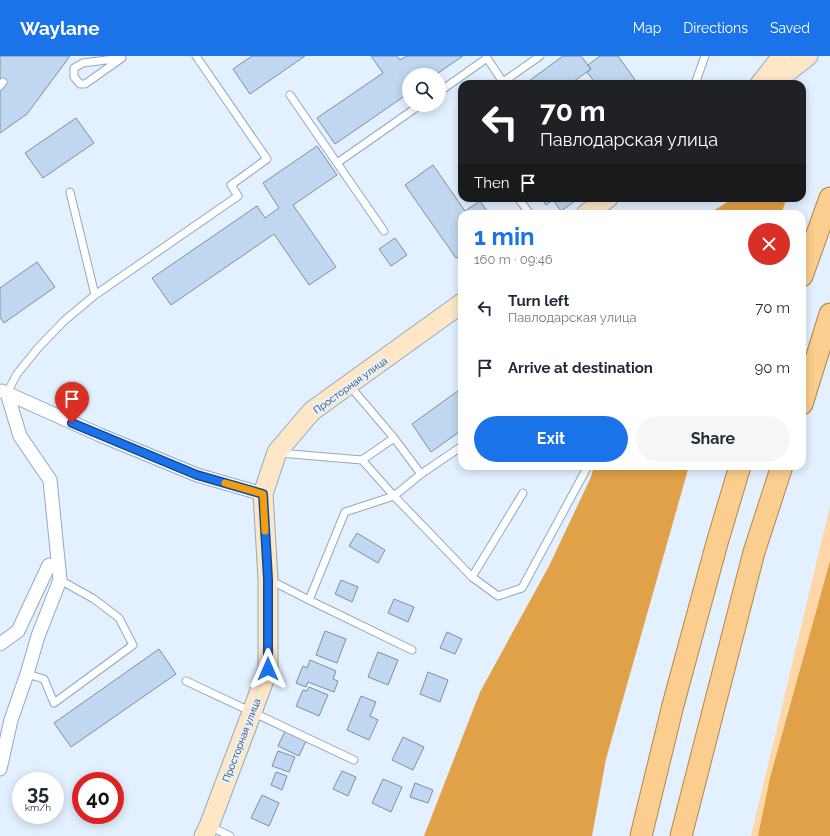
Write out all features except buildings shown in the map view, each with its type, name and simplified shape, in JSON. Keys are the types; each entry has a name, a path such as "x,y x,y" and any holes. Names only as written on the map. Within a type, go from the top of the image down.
{"main road":[{"path":"806,265 830,198"},
{"path":"806,391 829,317"},
{"path":"641,836 673,705 717,543 739,470"},
{"path":"681,836 754,552 781,470"}],"street":[{"path":"763,80 782,56"},
{"path":"777,80 808,56"},
{"path":"592,210 602,202"},
{"name":"Просторная улица","path":"206,831 268,669 268,579 263,494 277,452 312,411 458,305"},
{"path":"3,392 100,435 197,475 263,494"},
{"path":"0,769 11,720 38,636 60,580 50,480 20,436 3,392"},
{"path":"0,644 18,631 49,565"}],"lane":[{"path":"3,392 38,348 64,321 95,295 238,196 231,185 267,159 196,56"},
{"path":"507,80 540,56"},
{"path":"696,80 705,56"},
{"path":"123,57 86,84 80,84 74,77 74,68 83,63 123,57"},
{"path":"446,87 487,58 501,80"},
{"path":"290,95 384,231"},
{"path":"337,163 410,112"},
{"path":"70,192 95,295"},
{"path":"349,385 394,438 421,474"},
{"path":"277,452 362,460 394,438"},
{"path":"309,600 345,512 394,496 421,474 458,449"},
{"path":"362,460 394,496 472,577 498,596 522,588 586,470"},
{"path":"472,577 523,493"},
{"path":"268,579 412,650"},
{"path":"27,674 44,679 54,702 132,645 119,618 94,599 60,580"},
{"path":"186,681 354,760"},
{"path":"206,831 230,836"}],"shaded area":[{"path":"728,202 786,202 782,210 714,210"},
{"path":"593,470 688,470 606,759 592,836 424,836 480,692 549,566"},
{"path":"830,506 830,836 751,836"},
{"path":"830,561 830,836 758,836 770,778"}],"slow traffic":[{"path":"225,483 263,494 265,531"}],"route":[{"path":"72,423 197,475 263,494 268,579 268,669"}]}
